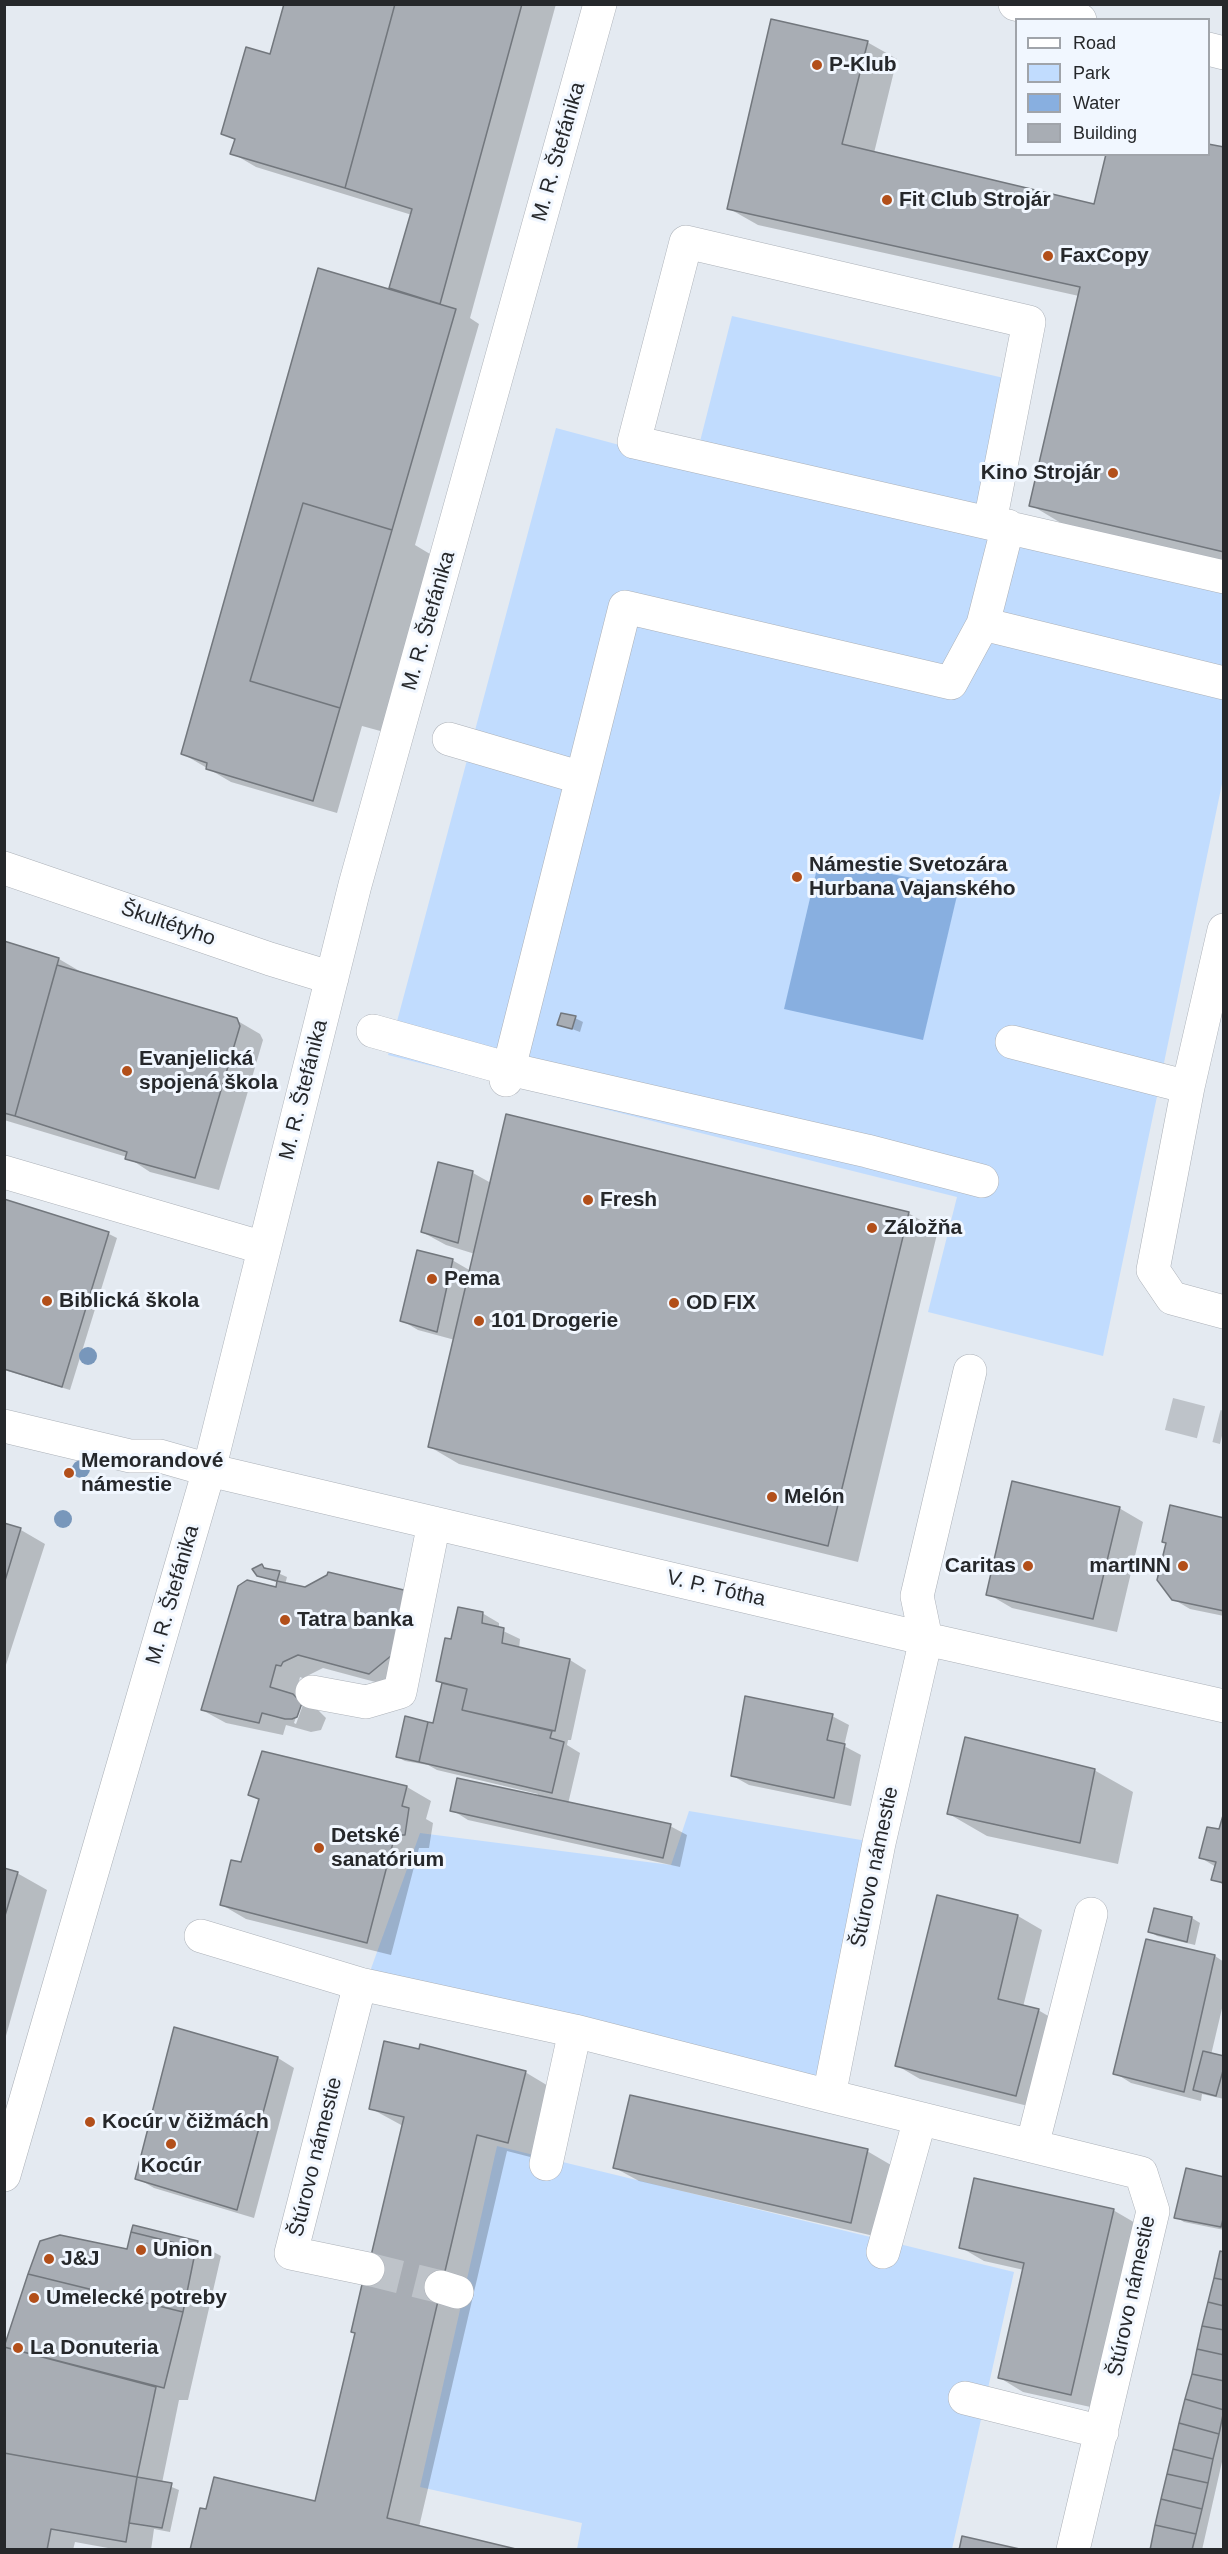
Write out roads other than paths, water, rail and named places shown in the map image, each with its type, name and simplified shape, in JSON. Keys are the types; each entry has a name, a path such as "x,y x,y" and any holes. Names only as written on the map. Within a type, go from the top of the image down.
{"street":[{"name":"M. R. Štefánika","path":"4,2175 209,1470 363,855 600,4"},
{"path":"1015,4 1072,18"},
{"path":"507,1074 625,607 951,683 983,624 999,524 1029,322 686,242 634,442 999,524 1224,577"},
{"path":"983,624 1224,683"},
{"path":"449,739 582,778"},
{"name":"Škultétyho","path":"4,868 332,978"},
{"path":"1224,930 1188,1087 1153,1270 1172,1298 1224,1312"},
{"path":"374,1031 507,1074 867,1151 982,1181"},
{"path":"1012,1042 1188,1087"},
{"path":"4,1172 264,1248"},
{"path":"926,1639 917,1596 970,1371"},
{"name":"V. P. Tótha","path":"4,1426 130,1456 160,1456 209,1470 926,1639 1224,1706"},
{"path":"312,1692 366,1702 400,1692 434,1522"},
{"name":"Štúrovo námestie","path":"829,2096 879,1843 926,1639"},
{"path":"1032,2146 1091,1914"},
{"name":"Štúrovo námestie","path":"201,1936 360,1984 574,2031 1141,2173 1153,2211 1073,2550"},
{"name":"Štúrovo námestie","path":"360,1984 291,2253 368,2269"},
{"path":"546,2164 574,2031"},
{"path":"883,2252 920,2119"},
{"path":"965,2398 1102,2432"}],"water":[{"path":"819,860 959,887 923,1040 784,1009"}],"tunnel":[{"path":"1169,1414 1224,1428"},
{"path":"368,2269 441,2287"}],"place":[{"name":"P-Klub","path":"817,65"},
{"name":"Fit Club Strojár","path":"887,200"},
{"name":"FaxCopy","path":"1048,256"},
{"name":"Kino Strojár","path":"1113,473"},
{"name":"Námestie Svetozára Hurbana Vajanského","path":"797,877"},
{"name":"Evanjelická spojená škola","path":"127,1071"},
{"name":"Fresh","path":"588,1200"},
{"name":"Záložňa","path":"872,1228"},
{"name":"Pema","path":"432,1279"},
{"name":"Biblická škola","path":"47,1301"},
{"name":"OD FIX","path":"674,1303"},
{"name":"101 Drogerie","path":"479,1321"},
{"name":"Memorandové námestie","path":"69,1473"},
{"name":"Melón","path":"772,1497"},
{"name":"Caritas","path":"1028,1566"},
{"name":"martINN","path":"1183,1566"},
{"name":"Tatra banka","path":"285,1620"},
{"name":"Detské sanatórium","path":"319,1848"},
{"name":"Kocúr v čižmách","path":"90,2122"},
{"name":"Kocúr","path":"171,2144"},
{"name":"Union","path":"141,2250"},
{"name":"J&J","path":"49,2259"},
{"name":"Umelecké potreby","path":"34,2298"},
{"name":"La Donuteria","path":"18,2348"}]}
